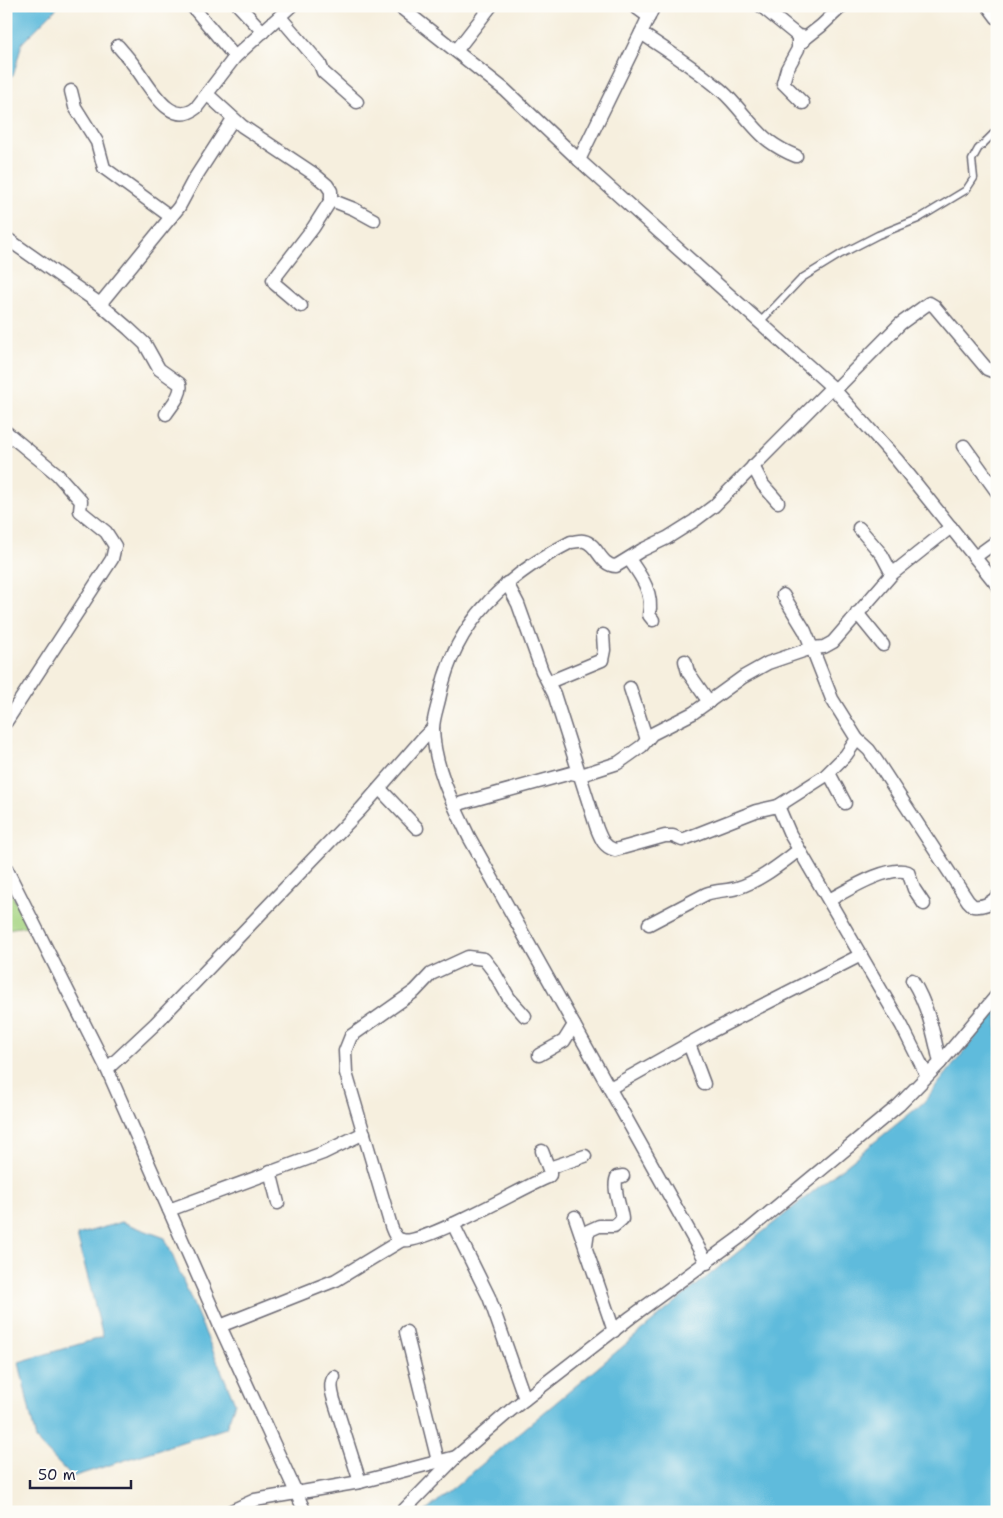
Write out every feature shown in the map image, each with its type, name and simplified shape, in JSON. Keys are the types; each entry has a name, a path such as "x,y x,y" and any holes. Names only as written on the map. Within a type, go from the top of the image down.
{"street":[{"path":"192,6 235,57"},
{"path":"239,6 263,32"},
{"path":"118,46 138,70 150,90 174,112 183,113 194,110 235,57 292,6"},
{"path":"399,6 505,90 579,160 833,389 897,460 997,586"},
{"path":"456,51 491,6"},
{"path":"579,160 651,12 634,6"},
{"path":"762,6 802,39"},
{"path":"802,103 783,83 788,69 802,39 821,26 842,6"},
{"path":"988,6 997,18"},
{"path":"280,16 320,64 323,72 357,102"},
{"path":"641,34 682,60 720,90 744,114 762,136 796,156"},
{"path":"71,91 76,107 98,142 104,168 171,217"},
{"path":"207,94 233,119 326,183 331,191 330,200 313,228 273,280 300,306"},
{"path":"100,304 184,199 193,180 233,119"},
{"path":"330,200 354,209 374,220"},
{"path":"6,238 100,304 141,340 160,369 180,384 180,393 166,414"},
{"path":"707,1263 469,837 455,807 439,764 433,728 442,683 452,655 468,625 477,613 507,584 571,542 580,541 588,543 602,559 612,566 616,566 694,521 714,506 900,324 929,303 934,306 987,369 992,371 997,368"},
{"path":"6,432 62,478 81,501 80,511 106,532 114,546 112,558 6,722"},
{"path":"964,446 997,492"},
{"path":"753,466 763,485 778,502"},
{"path":"455,807 482,797 571,773 581,775 618,763 640,748 656,732 686,717 759,667 812,648 824,647 833,642 892,574 951,527"},
{"path":"859,528 882,554 892,574"},
{"path":"975,558 997,541"},
{"path":"629,559 639,572 650,594 651,606 649,615 653,620"},
{"path":"507,584 518,604 542,671 554,694 597,829 603,842 612,849 665,836 673,836 682,840 756,811 778,806 829,773 846,755 857,738"},
{"path":"783,595 805,631 832,699 857,738 878,763 973,906 980,907 989,904 997,897"},
{"path":"857,614 883,645"},
{"path":"549,682 602,660 604,650 603,635"},
{"path":"685,661 688,672 709,702"},
{"path":"630,688 647,740"},
{"path":"107,1069 155,1024 380,789 433,728"},
{"path":"829,773 845,803"},
{"path":"380,789 417,828"},
{"path":"778,806 790,834 902,1026 927,1076"},
{"path":"649,924 706,894 714,891 735,889 747,884 799,850"},
{"path":"6,868 107,1069 220,1326 305,1512"},
{"path":"829,900 869,878 902,870 908,872 914,889 924,904"},
{"path":"610,1088 689,1044 861,955"},
{"path":"525,1016 509,998 484,959 468,957 432,974 415,991 351,1036 345,1050 346,1074 391,1226 397,1238 402,1240 410,1241 453,1224 509,1198 527,1186 548,1177 550,1175 549,1168 542,1151"},
{"path":"912,980 918,989 932,1026 940,1063"},
{"path":"402,1512 456,1457 525,1399 707,1263 899,1105 940,1063 997,995"},
{"path":"539,1054 564,1041 574,1025"},
{"path":"689,1044 704,1084"},
{"path":"169,1210 270,1171 323,1153 364,1133"},
{"path":"549,1168 586,1156"},
{"path":"270,1171 278,1203"},
{"path":"585,1247 588,1231 600,1226 614,1226 622,1219 614,1183 617,1177 623,1176"},
{"path":"575,1217 614,1331"},
{"path":"453,1224 488,1297 525,1399"},
{"path":"220,1326 336,1280 402,1240"},
{"path":"406,1332 438,1461"},
{"path":"334,1377 331,1387 334,1400 360,1482"},
{"path":"229,1512 255,1500 360,1482 456,1457"}],"lane":[{"path":"760,322 802,278 841,254 878,235 918,219 966,190 974,178 972,160 978,149 997,130"}],"green space":[{"path":"6,882 27,926 6,929"}],"water":[{"path":"6,6 59,6 22,43 14,73 6,84"},
{"path":"997,1010 997,1512 425,1512 682,1297 923,1103"},
{"path":"122,1222 165,1238 235,1403 226,1428 72,1477 36,1440 19,1362 103,1337 77,1235"}]}
